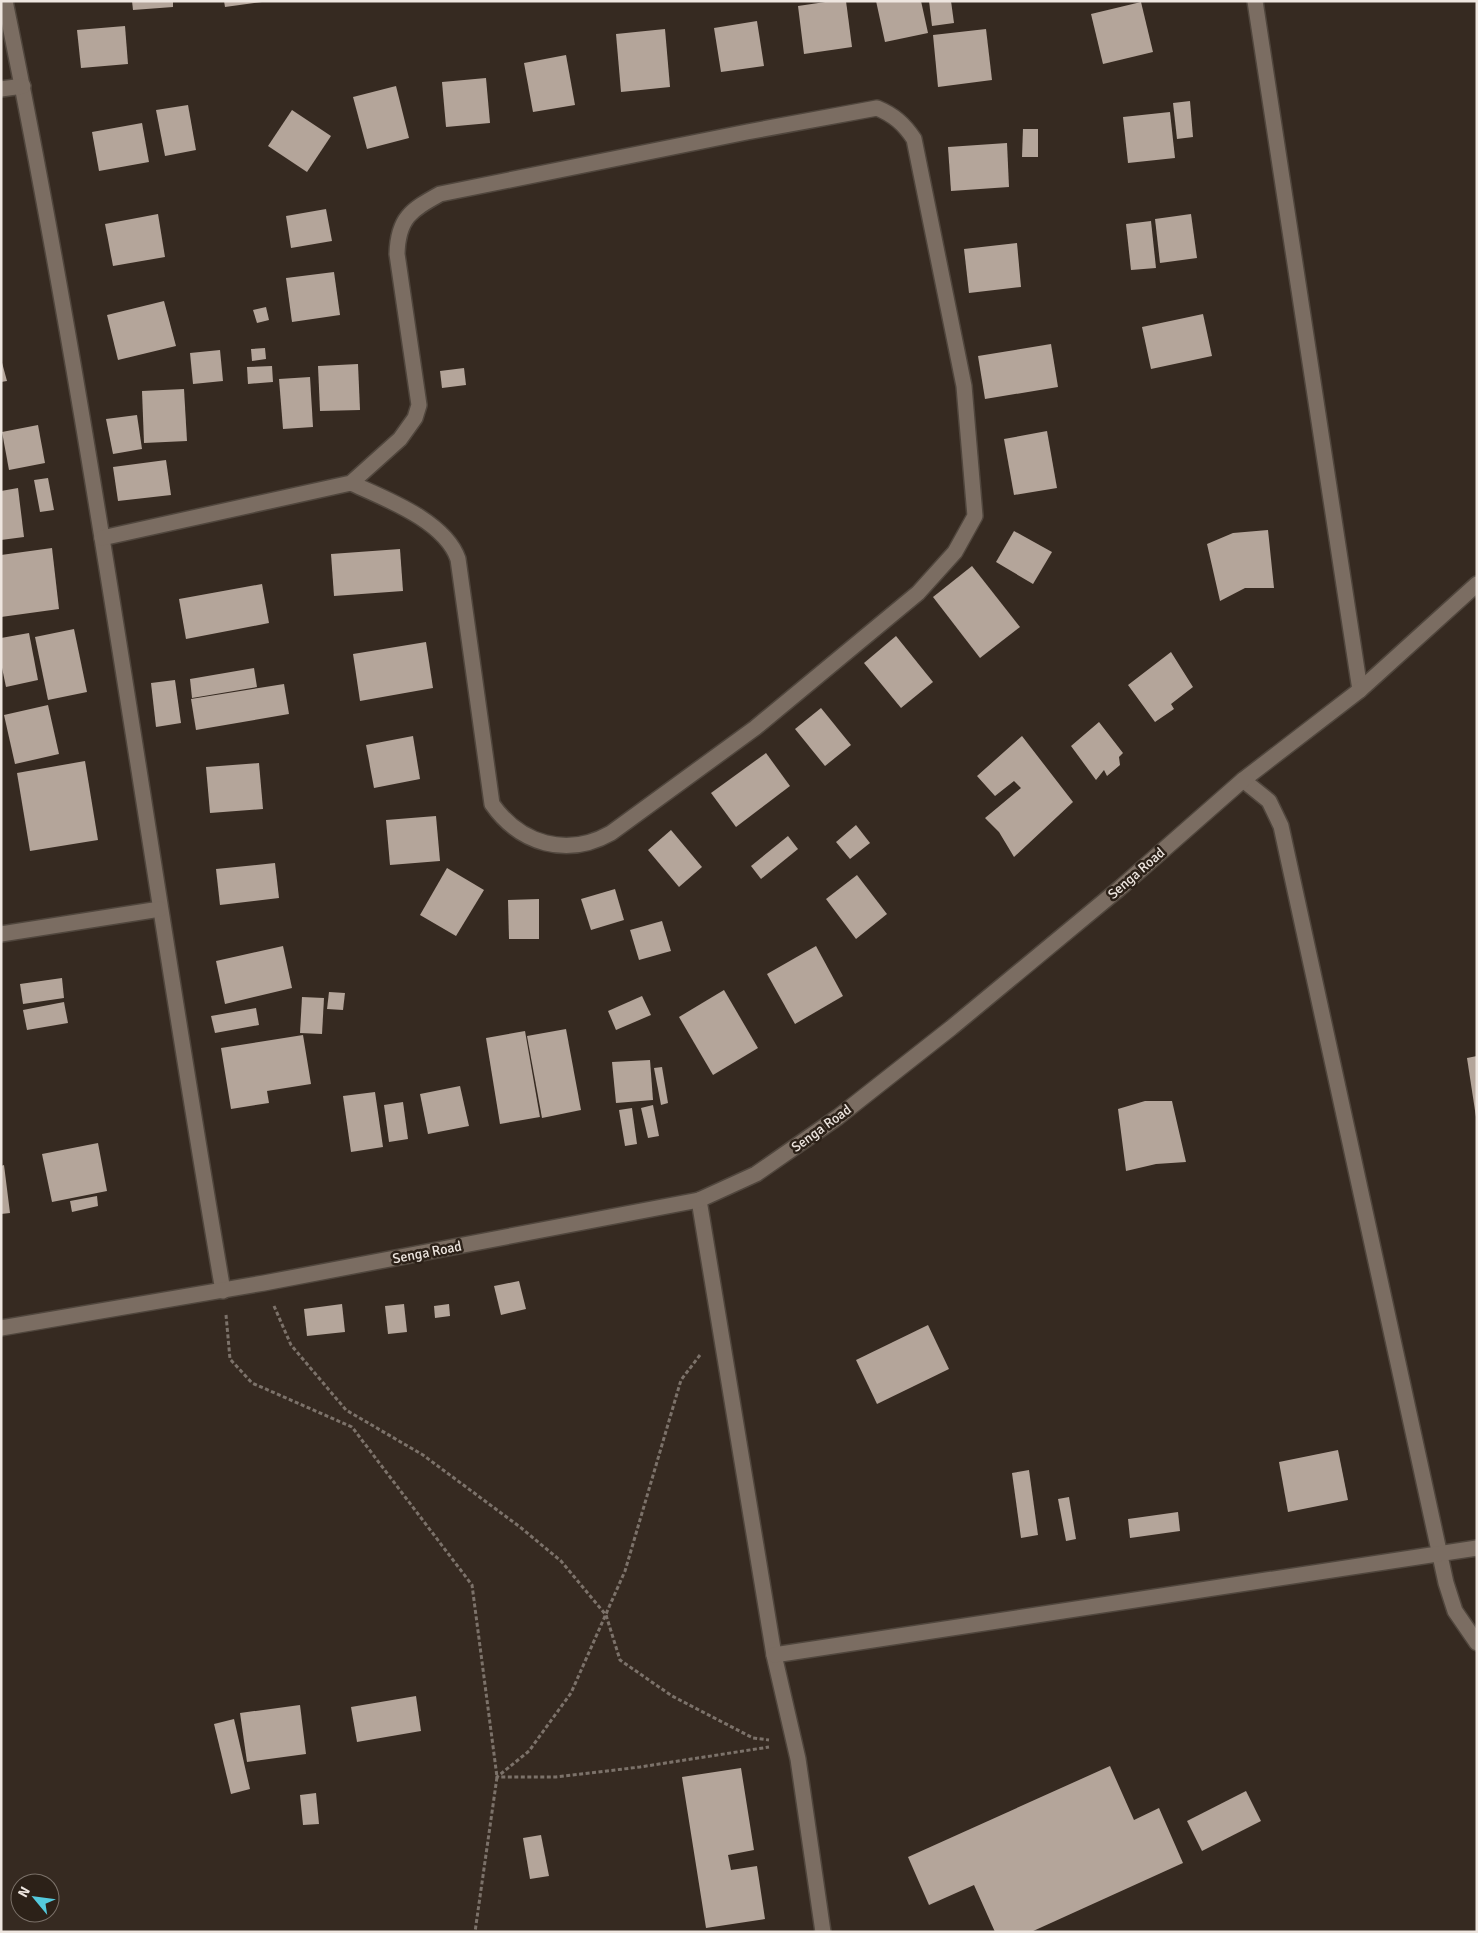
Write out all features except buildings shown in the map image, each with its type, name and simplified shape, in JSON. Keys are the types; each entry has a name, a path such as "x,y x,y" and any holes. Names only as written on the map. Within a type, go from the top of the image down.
{"street":[{"path":"5,1 22,86 102,538 160,909 223,1290"},
{"path":"1255,1 1360,690"},
{"path":"1,89 22,86"},
{"path":"102,538 351,483 400,439 415,418 419,405 397,254 398,238 403,222 415,208 440,194 877,108 890,113 904,124 914,139 964,386 975,516 955,552 918,593 755,728 598,840 572,846 548,843 520,833 504,821 492,804 458,560 454,548 442,534 420,519 351,483"},
{"name":"Senga Road","path":"1,1328 264,1283 699,1200 756,1174 838,1117 952,1028 1113,894 1243,780 1360,690 1477,584"},
{"path":"1243,780 1269,801 1281,826 1439,1552 1455,1611 1477,1642"},
{"path":"1,934 160,909"},
{"path":"699,1200 774,1655 794,1744 823,1932"},
{"path":"774,1655 1439,1552 1477,1548"}],"path":[{"path":"264,1283 291,1345 346,1410 423,1455 520,1527 561,1562 606,1616 620,1660 672,1696 753,1738 794,1744"},
{"path":"223,1290 230,1359 252,1383 352,1427 472,1584 497,1777 475,1932"},
{"path":"497,1777 529,1751 571,1693 625,1571 680,1380 721,1330"},
{"path":"497,1777 556,1777 640,1768 794,1744"}]}
